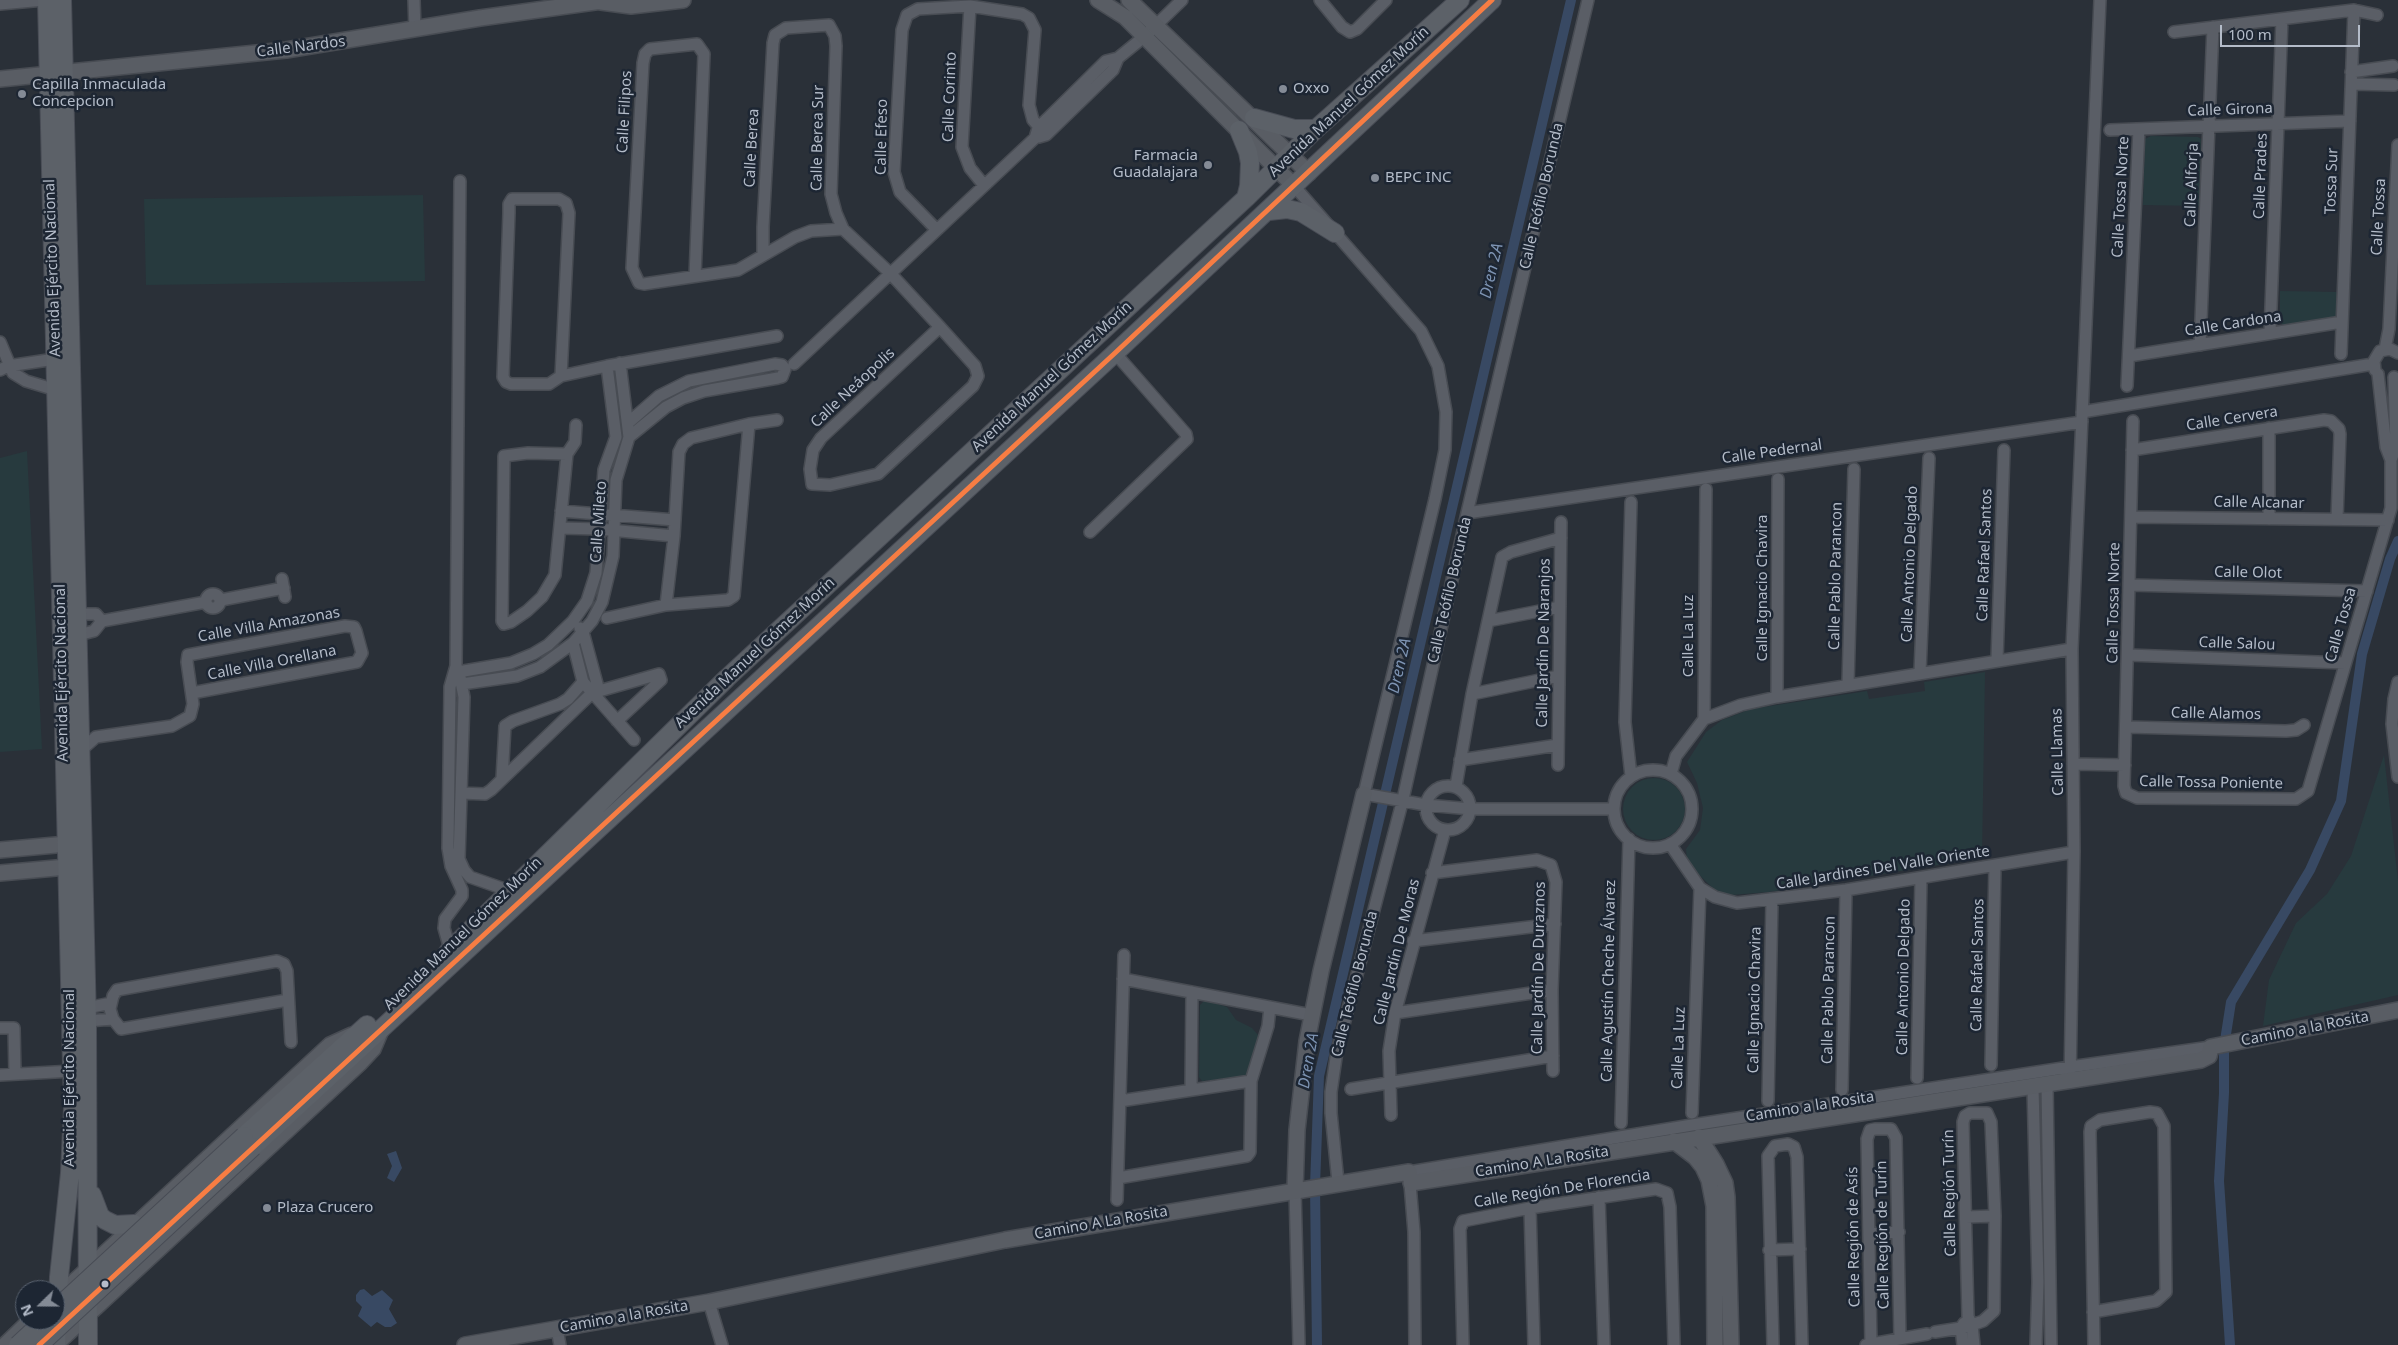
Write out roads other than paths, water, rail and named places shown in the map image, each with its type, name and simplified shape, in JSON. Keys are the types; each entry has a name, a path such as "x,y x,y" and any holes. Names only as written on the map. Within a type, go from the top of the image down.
{"main road":[{"name":"Avenida Ejército Nacional","path":"53,0 78,635 90,730 80,751 74,843"},
{"name":"Avenida Manuel Gómez Morín","path":"65,1294 382,1028 515,896 727,678 1246,198 1316,129 1460,0"},
{"name":"Avenida Manuel Gómez Morín","path":"38,1345 358,1033 450,949 515,896 1115,353 1295,187 1492,0"},
{"name":"Avenida Ejército Nacional","path":"55,73 55,359 74,843 73,1071 70,1173 58,1280"},
{"path":"1251,116 1294,129 1316,129"},
{"path":"1238,129 1248,152 1250,163 1250,181 1246,198"},
{"path":"1269,211 1287,209 1300,212 1336,232"},
{"name":"Avenida Ejército Nacional","path":"74,866 87,1014 88,1345"},
{"path":"88,1185 100,1216 115,1225 134,1224"},
{"path":"11,1343 30,1330"},
{"name":"Avenida Ejército Nacional","path":"56,1330 56,1345"}],"street":[{"path":"0,4 53,0"},
{"path":"414,0 415,30"},
{"name":"Calle Nardos","path":"0,79 286,50 497,15 605,1 631,6 683,0"},
{"path":"1098,0 1125,17 1277,168 1336,232 1421,331 1438,366 1446,412 1445,450 1437,491 1367,794 1311,1015 1302,1071 1299,1345"},
{"path":"1129,0 1309,173"},
{"path":"794,364 983,184 1040,134 1070,104 1106,61 1118,58 1145,36 1182,0"},
{"path":"1320,0 1342,27 1350,32 1358,29 1386,0"},
{"path":"1466,0 1476,15"},
{"name":"Calle Teófilo Borunda","path":"1332,1183 1331,1092 1337,1051 1399,798 1588,0"},
{"name":"Calle Llamas","path":"2070,1082 2074,852 2072,649 2100,0"},
{"path":"970,6 1022,14 1029,18 1034,30 1028,105 1040,134"},
{"name":"Calle Efeso","path":"936,229 900,192 894,172 902,30 907,15 912,11 970,6"},
{"name":"Calle Corinto","path":"970,6 962,147 970,168 983,184"},
{"path":"2174,32 2354,10 2377,14"},
{"name":"Tossa Sur","path":"2341,354 2354,10"},
{"name":"Calle Prades","path":"2270,333 2282,19"},
{"name":"Calle Berea Sur","path":"773,43 780,30 822,25 833,28 836,46 831,194 843,229"},
{"name":"Calle Alforja","path":"2200,345 2213,28"},
{"name":"Calle Berea","path":"763,255 773,43"},
{"name":"Calle Filipos","path":"697,44 702,48 705,62 695,276 644,284 636,279 632,268 645,54 650,49 697,44"},
{"path":"2351,72 2396,62 2397,90 2352,84"},
{"path":"1238,129 1251,116"},
{"name":"Calle Girona","path":"2110,130 2350,121"},
{"name":"Calle Tossa Norte","path":"2127,386 2139,129"},
{"name":"Calle Tossa","path":"2303,796 2308,791 2391,508 2391,460 2386,447 2376,369 2376,355 2385,349 2389,329 2398,145"},
{"path":"460,181 459,674 464,697 459,859 470,877 515,896"},
{"path":"561,376 568,208 566,203 559,199 512,199 509,204 503,377 506,382 511,384 549,384 561,376 620,363 777,336"},
{"path":"695,276 738,270 794,237 811,231 843,229 890,273 940,327"},
{"name":"Calle Cardona","path":"2129,356 2342,322"},
{"name":"Calle Neáopolis","path":"940,327 974,366 978,376 973,386 878,474 830,485 812,484 810,469 813,450 821,438 940,327"},
{"path":"0,342 4,368"},
{"path":"2385,349 2398,352"},
{"path":"1090,532 1187,439 1186,434 1115,353"},
{"path":"4,368 55,359"},
{"name":"Calle Mileto","path":"459,674 529,672 558,656 573,643 592,621 602,602 610,576 613,556 616,480 629,437 620,363"},
{"path":"628,423 659,396 689,381 775,364 782,365 784,369 785,373 778,378 704,391 683,398 666,407 629,437"},
{"name":"Calle Mileto","path":"459,674 511,663 533,654 548,645 573,621 587,601 596,573 604,470 616,437 607,366"},
{"path":"4,368 26,381 56,390"},
{"name":"Calle Pedernal","path":"1467,513 2376,369"},
{"name":"Calle Tossa","path":"2376,369 2388,378 2396,375 2396,447 2391,460"},
{"path":"666,605 674,536 679,452 683,444 690,438 749,424 777,420"},
{"name":"Calle Tossa Norte","path":"2124,786 2133,420"},
{"name":"Calle Cervera","path":"2132,450 2324,420 2336,424 2340,434 2337,519"},
{"path":"608,618 666,605 728,600 734,596 749,424"},
{"path":"567,454 528,453 504,456 502,621 504,624 511,622 527,611 551,584 555,575 567,454 576,442 576,425"},
{"path":"2269,428 2269,519"},
{"name":"Calle Rafael Santos","path":"1997,660 2004,450"},
{"name":"Calle Antonio Delgado","path":"1920,672 1929,458"},
{"name":"Calle Pablo Parancon","path":"1848,684 1854,469"},
{"name":"Calle Ignacio Chavira","path":"1777,697 1778,479"},
{"name":"Calle La Luz","path":"1704,719 1706,489"},
{"path":"1631,502 1625,722 1632,776"},
{"path":"561,511 674,520"},
{"name":"Calle Alcanar","path":"2131,517 2388,520"},
{"name":"Calle Jardín De Naranjos","path":"1558,765 1561,522"},
{"path":"560,528 614,530 674,536"},
{"path":"1456,786 1472,694 1500,562 1505,554 1561,538"},
{"name":"Calle Olot","path":"2129,585 2367,590"},
{"path":"78,635 94,631 102,621 206,602 209,607 215,608 220,605 221,600 284,588"},
{"path":"1488,621 1560,607"},
{"path":"77,614 96,614 102,621"},
{"path":"573,621 583,632 595,692"},
{"name":"Calle Villa Amazonas","path":"192,693 187,662 188,655 345,626 354,627 362,653 360,659"},
{"path":"573,643 583,682 595,692 634,740"},
{"path":"1671,774 1676,756 1704,719 1741,705 1848,684 2072,649"},
{"name":"Calle Salou","path":"2128,656 2345,663"},
{"name":"Calle Villa Orellana","path":"90,730 172,726 192,713 192,693 351,663 360,659"},
{"path":"450,949 444,928 445,919 462,896 462,890 451,866 448,848 450,687 459,674"},
{"path":"461,793 484,794 595,692 659,674 661,680 617,721"},
{"path":"1472,694 1559,676"},
{"path":"502,779 505,726 513,721 560,704 568,699 583,682"},
{"path":"2398,682 2394,699 2398,778"},
{"name":"Calle Alamos","path":"2126,727 2286,731 2296,730 2304,725"},
{"path":"1460,760 1558,745"},
{"name":"Calle Tossa Poniente","path":"2073,764 2125,765"},
{"path":"1651,770 1671,774 1681,781 1688,792 1692,810 1687,827 1680,837 1670,844 1648,847 1629,839 1621,831 1614,809 1618,790 1632,776 1651,770"},
{"path":"1441,786 1456,786 1468,796 1471,809 1464,824 1452,830 1444,830 1432,823 1428,818 1426,805 1434,790 1441,786"},
{"name":"Calle Tossa Poniente","path":"2124,786 2126,793 2137,798 2290,800 2303,796"},
{"path":"1367,794 1399,798 1426,805 1471,809 1614,809"},
{"name":"Calle Jardín De Moras","path":"1391,1115 1389,1051 1395,1013 1444,830"},
{"name":"Calle Agustín Cheche Álvarez","path":"1621,1123 1629,839"},
{"path":"0,850 74,843"},
{"path":"1670,844 1700,888"},
{"name":"Calle Jardines Del Valle Oriente","path":"1700,888 1726,902 1772,900 1846,890 2074,852"},
{"name":"Calle Jardín De Duraznos","path":"1432,873 1537,860 1551,865 1556,882 1552,990 1553,1071"},
{"name":"Calle Rafael Santos","path":"1991,1065 1995,865"},
{"path":"0,873 74,866"},
{"name":"Calle Antonio Delgado","path":"1918,1078 1921,878"},
{"name":"Calle La Luz","path":"1692,1113 1700,888"},
{"name":"Calle Pablo Parancon","path":"1842,1090 1846,890"},
{"name":"Calle Ignacio Chavira","path":"1768,1101 1772,900"},
{"path":"1413,941 1555,924"},
{"path":"1118,1200 1124,955"},
{"path":"288,1000 121,1029 113,1019 111,1003 117,990 277,961 284,964 286,970 291,1042"},
{"path":"1123,979 1311,1015"},
{"path":"1395,1013 1552,990"},
{"path":"1190,1090 1192,992"},
{"path":"87,1014 111,1003"},
{"path":"1118,1178 1246,1156 1250,1152 1251,1081 1268,1026 1270,1007"},
{"name":"Camino a la Rosita","path":"1410,1178 1692,1125 2070,1066 2245,1042 2398,1010"},
{"path":"87,1014 113,1019"},
{"path":"0,1028 14,1028 15,1074"},
{"path":"56,1345 89,1312 368,1056 374,1049 382,1028"},
{"path":"65,1292 89,1266 134,1224 330,1045 358,1033"},
{"name":"Camino a la Rosita","path":"1674,1141 2070,1082 2201,1060 2209,1056 2217,1046"},
{"path":"1350,1089 1553,1056"},
{"path":"0,1075 73,1071"},
{"path":"1120,1101 1251,1081"},
{"path":"2036,1345 2038,1292 2036,1222 2040,1086"},
{"path":"2040,1086 2049,1222 2050,1345"},
{"path":"2093,1312 2156,1301 2166,1292 2164,1126 2157,1113 2150,1112 2100,1120 2091,1126 2093,1312 2094,1345"},
{"name":"Calle Región Turín","path":"1967,1323 1964,1119 1970,1113 1989,1115 1992,1122 1995,1305 1992,1316"},
{"name":"Calle Región de Turín","path":"1870,1130 1888,1128 1894,1131 1896,1138 1900,1339"},
{"name":"Calle Región de Asís","path":"1870,1130 1866,1139 1869,1234 1868,1345 1931,1333 1992,1316"},
{"path":"1700,1137 1725,1182 1731,1345"},
{"path":"1674,1141 1695,1157 1704,1167 1709,1180 1714,1206 1715,1345"},
{"name":"Camino A La Rosita","path":"784,1286 1006,1240 1332,1183 1410,1178 1674,1141"},
{"path":"1773,1345 1768,1156 1771,1148 1778,1144 1791,1145 1796,1151 1802,1345"},
{"path":"1410,1178 1414,1232 1416,1345"},
{"name":"Calle Región De Florencia","path":"1463,1345 1461,1224 1468,1218 1656,1189 1667,1194 1670,1207 1674,1345"},
{"path":"1599,1197 1604,1345"},
{"path":"1530,1208 1534,1345"},
{"path":"1966,1217 1995,1216"},
{"path":"2036,1222 2049,1222"},
{"path":"1869,1234 1899,1232"},
{"path":"110,1247 109,1259 112,1268 120,1275 130,1276"},
{"path":"1770,1250 1800,1249"},
{"name":"Camino a la Rosita","path":"464,1345 709,1302 784,1286"},
{"path":"709,1302 722,1345"},
{"path":"1963,1345 1967,1323"},
{"path":"1967,1323 1974,1345"},
{"path":"557,1328 560,1345"},
{"path":"11,1343 23,1330"},
{"path":"11,1343 22,1340 30,1345"}],"water":[{"path":"396,1151 402,1168 394,1182 387,1178 392,1166 387,1154"},
{"path":"364,1289 372,1296 382,1290 393,1300 389,1309 397,1323 391,1327 385,1327 377,1322 371,1327 358,1316 362,1307 356,1301 356,1295 360,1290"}],"waterway":[{"name":"Dren 2A","path":"1317,1345 1315,1186 1319,1076 1571,0"},
{"path":"2230,1345 2219,1181 2224,1093 2224,1047 2231,1002 2310,870 2341,801 2362,654 2390,559 2398,541"}],"place":[{"name":"Oxxo","path":"1283,89"},
{"name":"Capilla Inmaculada Concepcion","path":"22,94"},
{"name":"Farmacia Guadalajara","path":"1208,165"},
{"name":"BEPC INC","path":"1375,178"},
{"name":"Plaza Crucero","path":"267,1208"}]}
